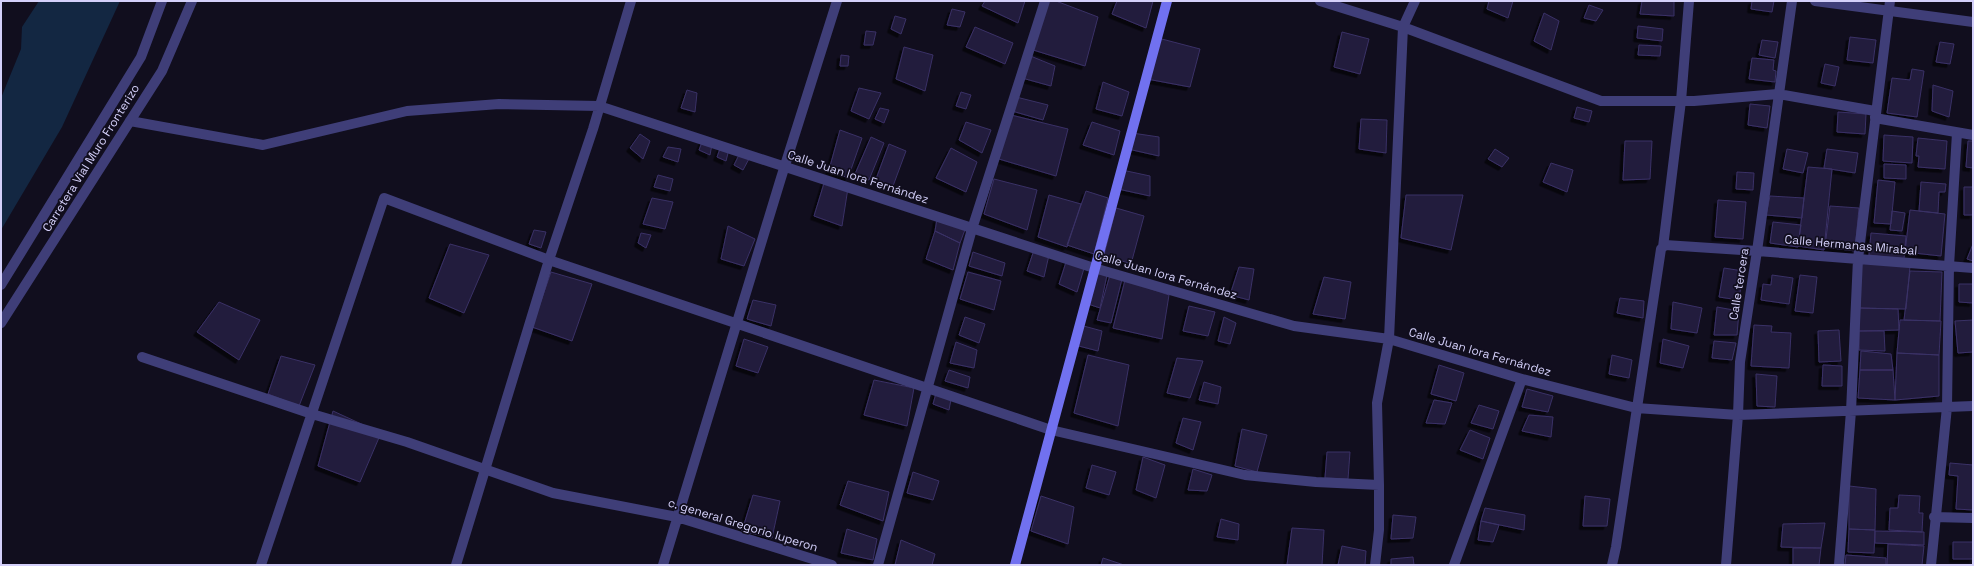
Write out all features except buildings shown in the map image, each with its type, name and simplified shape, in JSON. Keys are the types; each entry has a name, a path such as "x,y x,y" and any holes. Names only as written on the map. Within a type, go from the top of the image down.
{"main road":[{"path":"1015,565 1167,1"}],"street":[{"name":"Carretera Vial Muro Fronterizo","path":"1,286 141,57 162,1"},
{"name":"Carretera Vial Muro Fronterizo","path":"1,323 162,70 192,1"},
{"path":"456,565 549,260 631,1"},
{"path":"663,565 837,1"},
{"path":"878,565 972,229 1046,1"},
{"path":"1320,1 1403,27 1601,101 1681,101 1778,94 1874,111 1875,118"},
{"path":"1375,565 1379,530 1377,403 1389,339 1403,27 1415,1"},
{"path":"1612,565 1661,249 1663,246 1681,101 1690,1"},
{"path":"1815,1 1890,6 1973,22"},
{"name":"Calle tercera","path":"1726,565 1738,415 1740,362 1792,5"},
{"path":"1839,565 1851,410 1858,259 1890,6"},
{"name":"Calle Juan lora Fernández","path":"130,121 263,145 407,111 499,104 599,106 1094,268 1294,326 1389,339 1522,379 1636,408 1738,415 1973,406"},
{"path":"1875,118 1973,135"},
{"path":"1931,565 1934,518 1947,407 1949,266 1957,133"},
{"path":"261,565 384,198 549,260 736,325 1051,430 1245,475 1316,482 1379,485"},
{"name":"Calle Hermanas Mirabal","path":"1663,246 1671,244 1757,250 1973,268"},
{"name":"c. general Gregorio luperon","path":"142,357 312,414 407,442 553,493 677,517 832,565"},
{"path":"1454,565 1522,379"},
{"path":"1934,518 1973,518"}],"water":[{"path":"39,1 120,1 62,127 1,230 1,98 21,49 22,27"}]}
